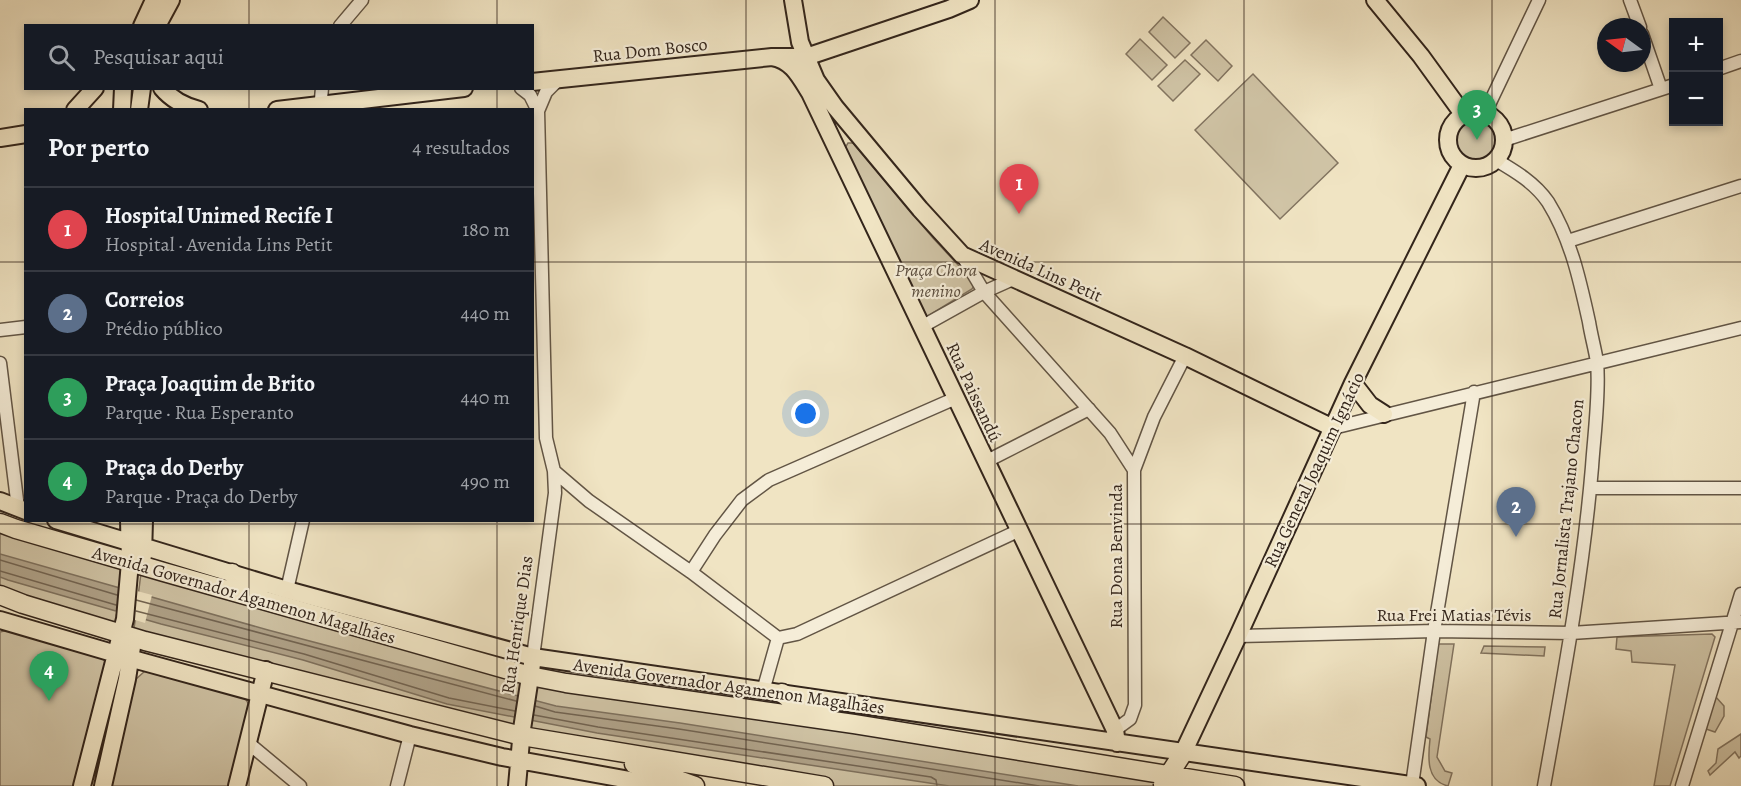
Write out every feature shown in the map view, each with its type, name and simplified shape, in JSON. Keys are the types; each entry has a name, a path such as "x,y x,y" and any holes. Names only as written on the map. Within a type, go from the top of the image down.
{"highway":[{"name":"Avenida Governador Agamenon Magalhães","path":"0,523 135,571 285,599 530,675 566,683 1011,748 1168,783 1235,786"},
{"path":"232,573 240,582 285,599"},
{"path":"0,595 23,604 128,628 266,670 522,732 608,751 824,786"},
{"path":"782,693 794,702 843,716 854,724"},
{"path":"608,751 618,758 695,786"},
{"name":"Rua General Joaquim Ignácio","path":"1168,783 1183,753"}],"main road":[{"path":"146,23 154,0"},
{"path":"146,23 171,0"},
{"name":"Avenida Lins Petit","path":"793,0 798,32 816,80 835,107 920,209 962,255 1185,356 1333,428"},
{"name":"Rua Dom Bosco","path":"534,81 772,57 806,57 970,0"},
{"path":"1375,0 1421,56 1463,114"},
{"path":"772,57 783,49 798,32"},
{"name":"Rua Paissandú","path":"772,57 784,60 796,72 810,93 923,326 985,462 1020,530 1116,737"},
{"path":"77,108 93,90"},
{"path":"122,108 123,90"},
{"path":"139,108 142,90"},
{"path":"164,90 182,105 192,108"},
{"path":"320,108 402,103 456,90"},
{"path":"1478,111 1485,113 1497,120 1503,133 1504,140 1500,154 1496,159 1480,168 1462,165 1455,159 1448,144 1451,126 1463,114 1478,111"},
{"path":"0,138 24,135"},
{"path":"837,148 845,137 853,135 862,139"},
{"name":"Rua General Joaquim Ignácio","path":"1183,753 1353,383 1462,165"},
{"path":"1353,383 1370,405 1384,414"},
{"path":"0,501 22,509"},
{"name":"Avenida Governador Agamenon Magalhães","path":"63,522 232,573"},
{"path":"130,522 137,544"},
{"path":"103,786 128,628 137,544 143,522"},
{"path":"0,620 411,735 624,782 663,786"},
{"path":"82,786 123,656"},
{"path":"237,786 266,670"},
{"name":"Avenida Governador Agamenon Magalhães","path":"530,675 782,693 1116,737 1183,753 1413,786"},
{"name":"Rua Henrique Dias","path":"517,786 530,675"}],"street":[{"path":"342,24 362,0"},
{"path":"1485,113 1539,0"},
{"path":"1630,0 1637,18"},
{"path":"1651,60 1661,89"},
{"path":"1723,68 1741,61"},
{"path":"538,111 546,92 559,79"},
{"path":"1504,140 1669,87"},
{"path":"320,108 322,90"},
{"path":"524,90 530,95 538,111"},
{"name":"Rua Henrique Dias","path":"530,675 555,493 554,471 546,438 537,353 538,111"},
{"name":"Rua Jornalista Trajano Chacon","path":"1496,159 1524,176 1537,189 1548,202 1568,241 1580,281 1597,363 1596,420 1590,488 1571,633 1544,786"},
{"path":"1568,241 1741,186"},
{"name":"Rua Dona Benvinda","path":"962,255 984,292 1110,433 1134,470 1135,705 1130,719 1116,737"},
{"path":"923,326 984,292 1013,279"},
{"path":"0,330 24,327"},
{"path":"1333,428 1741,328"},
{"path":"1134,470 1154,417 1185,356"},
{"path":"0,363 22,509"},
{"path":"1413,786 1434,631 1474,392"},
{"path":"691,572 715,535 742,500 769,480 956,398"},
{"path":"985,462 1089,409"},
{"path":"554,471 589,501 691,572 778,638 797,634 1020,530"},
{"path":"1590,488 1741,488"},
{"path":"285,599 303,522"},
{"path":"1682,786 1736,622 1741,594"},
{"name":"Rua Frei Matias Tévis","path":"1238,636 1434,631 1571,633 1736,622"},
{"path":"763,691 778,638"},
{"path":"397,786 411,735"},
{"path":"248,742 300,786"}],"green space":[{"path":"1163,17 1190,43 1175,58 1149,32"},
{"path":"1140,39 1167,65 1152,80 1126,54"},
{"path":"1206,40 1232,66 1218,81 1191,55"},
{"path":"1185,60 1200,74 1173,101 1158,86"},
{"path":"1253,74 1338,163 1280,219 1195,130"},
{"path":"1477,117 1493,123 1499,139 1493,155 1477,161 1461,155 1455,139 1461,123"},
{"name":"Praça Chora menino","path":"848,143 853,143 933,238 972,280 974,286 972,289 928,316 924,315 845,148"},
{"path":"0,523 130,562 122,634 0,595"},
{"path":"142,565 530,676 1232,786 824,786 608,751 133,637"},
{"path":"8,630 101,657 107,663 105,682 92,716 75,786 0,786 0,632"},
{"path":"1712,634 1715,637 1670,786 1654,786 1675,665 1632,662 1631,651 1616,649 1617,637"},
{"path":"1438,644 1454,644 1437,757 1445,771 1452,773 1448,786 1432,774 1429,760 1430,739 1426,737"},
{"path":"1484,646 1545,647 1544,656 1481,653"},
{"path":"145,671 245,698 249,705 231,786 109,786 135,680"},
{"path":"1715,696 1724,706 1724,716 1715,732 1706,729"},
{"path":"1741,734 1741,756 1739,758 1735,752 1710,775 1708,771 1716,763 1718,749"}],"water":[{"path":"0,554 268,630 556,706 680,723 1078,786 949,786 597,733 447,704 303,660 161,624 8,580 0,577"}],"pier":[{"path":"122,587 152,595 145,623 115,614"}],"place":[{"name":"Praça Joaquim de Brito","path":"1477,140"},
{"name":"Hospital Unimed Recife I","path":"1019,214"},
{"name":"Correios","path":"1516,537"},
{"name":"Praça do Derby","path":"49,701"}]}
